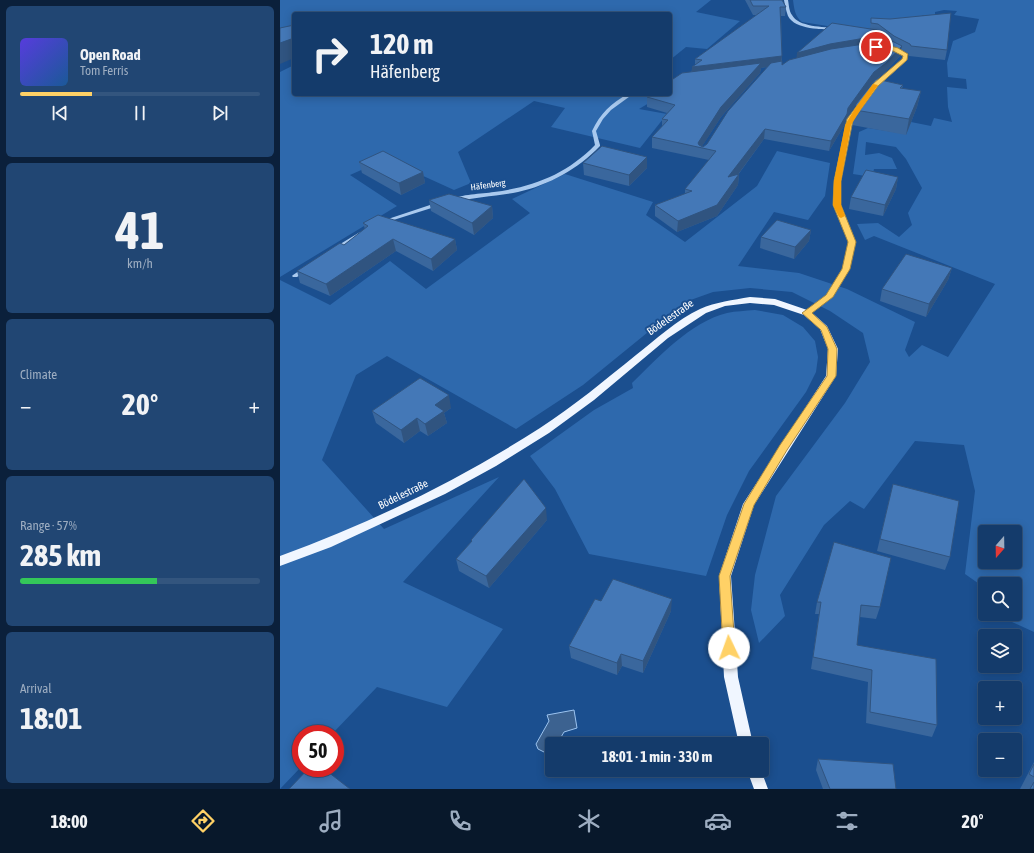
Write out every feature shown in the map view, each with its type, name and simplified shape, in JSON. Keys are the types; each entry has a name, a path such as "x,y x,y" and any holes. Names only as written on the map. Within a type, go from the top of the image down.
{"main road":[{"name":"Bödelestraße","path":"280,561 327,544 441,491 492,463 545,430 590,398 665,336 703,311 724,304 750,300 775,302 807,313 824,328 833,349 831,376 749,504 725,576 731,677 744,737"},
{"path":"757,777 761,789"}],"street":[{"path":"786,0 790,17 795,22 818,28 841,30"},
{"path":"872,90 905,60 906,55 887,46"},
{"name":"Häfenberg","path":"378,224 428,207 463,198 518,190 537,185 590,154 598,145 594,131 599,121 614,104 628,96"},
{"path":"807,313 829,297 846,269 852,242 837,205 837,181 848,125 850,119 862,102"},
{"path":"330,252 364,232"},
{"path":"294,276 312,264"}],"shaded area":[{"path":"280,0 711,0 696,12 740,21 707,49 686,47 672,58 672,12 292,12 292,37 280,38"},
{"path":"793,0 1034,0 1034,632 1012,622 1022,621 1022,577 978,577 978,583 965,574 975,491 964,445 915,441 864,509 850,501 824,525 780,595 785,616 759,643 751,610 755,575 776,496 845,403 870,362 863,333 830,311 792,292 750,288 713,292 685,302 583,385 516,429 387,356 356,375 322,460 384,529 499,477 403,582 503,629 447,707 377,687 341,725 292,725 292,776 280,789 280,280 330,305 390,261 426,289 530,213 512,199 565,174 653,202 646,215 685,242 757,186 777,151 830,163 825,196 808,220 774,212 738,266 799,273 847,289 915,322 905,350 909,357 922,345 948,357 995,284 874,236 865,240 857,224 878,223 899,237 912,225 908,213 922,188 906,159 896,147 866,142 865,155 879,153 892,158 897,169 874,169 872,177 853,174 859,132 868,128 906,134 911,122 931,126 934,118 952,122 948,107 947,87 967,89 966,79 948,77 947,63 953,41 975,32 979,19 954,15 957,11 944,10 935,12 935,16 923,15 893,33 872,33 802,22 796,15"},
{"path":"292,66 292,96 661,96 639,109 667,114 640,148 551,127 565,108 534,101 458,152 471,183 454,190 386,159 350,175 397,206 280,277 280,72"},
{"path":"755,310 783,315 803,327 815,341 818,357 816,372 806,392 749,471 727,515 706,576 589,554 555,489 530,456 594,410 633,388 632,383 675,342 700,324 727,313"},
{"path":"574,710 577,728 564,732 561,737 545,737 545,752 538,749 536,744 549,721 547,715"}],"building":[{"path":"750,0 782,0 786,7 780,7 782,56 692,67 702,60 695,59 769,6 753,6"},
{"path":"951,13 947,50 911,46 878,24 871,23 871,18 890,19"},
{"path":"832,23 877,30 883,35 830,44 797,53"},
{"path":"292,25 292,39 280,43 280,28"},
{"path":"888,39 902,46 886,63 874,72 848,108 847,114 831,141 765,129 728,177 739,174 717,205 678,221 655,205 692,191 685,189 716,151 652,137 668,120 662,119 675,105 647,97 648,96 672,96 672,80 682,73 761,63 721,107 698,143 703,147 707,144 728,111 771,63 782,61 782,65 789,60 831,49 864,44"},
{"path":"876,79 903,85 900,88 921,91 909,119 855,110 856,104"},
{"path":"602,146 647,157 629,175 583,163"},
{"path":"383,151 423,172 399,183 359,162"},
{"path":"866,170 898,177 885,205 851,197"},
{"path":"449,194 492,206 472,223 429,200"},
{"path":"378,215 455,239 431,259 393,239 326,284 297,271 340,243 344,245 368,226 363,223"},
{"path":"777,220 811,230 795,247 761,237"},
{"path":"906,254 952,268 929,304 882,289"},
{"path":"420,378 449,395 435,405 444,411 425,424 417,418 401,430 372,411"},
{"path":"524,479 546,508 486,576 456,559 472,541 471,540"},
{"path":"893,484 959,501 950,557 880,539"},
{"path":"834,542 891,558 880,607 861,605 857,645 936,659 937,725 870,712 872,670 813,657 821,602 817,602"},
{"path":"613,579 672,599 643,661 621,654 617,663 569,646 595,599 601,601"},
{"path":"818,759 893,764 896,789 830,789"},
{"path":"1034,764 1034,777 1029,774"},
{"path":"300,777 335,777 350,789 289,789"},
{"path":"1034,782 1034,789 1030,789"}],"slow traffic":[{"path":"841,216 837,205 837,181 848,125 850,119 876,85"}],"route":[{"path":"729,648 725,576 749,504 831,376 833,349 824,328 807,313 829,297 846,269 852,242 837,205 837,181 850,119 876,84 905,60 906,55 896,49 887,46 876,47"}]}
